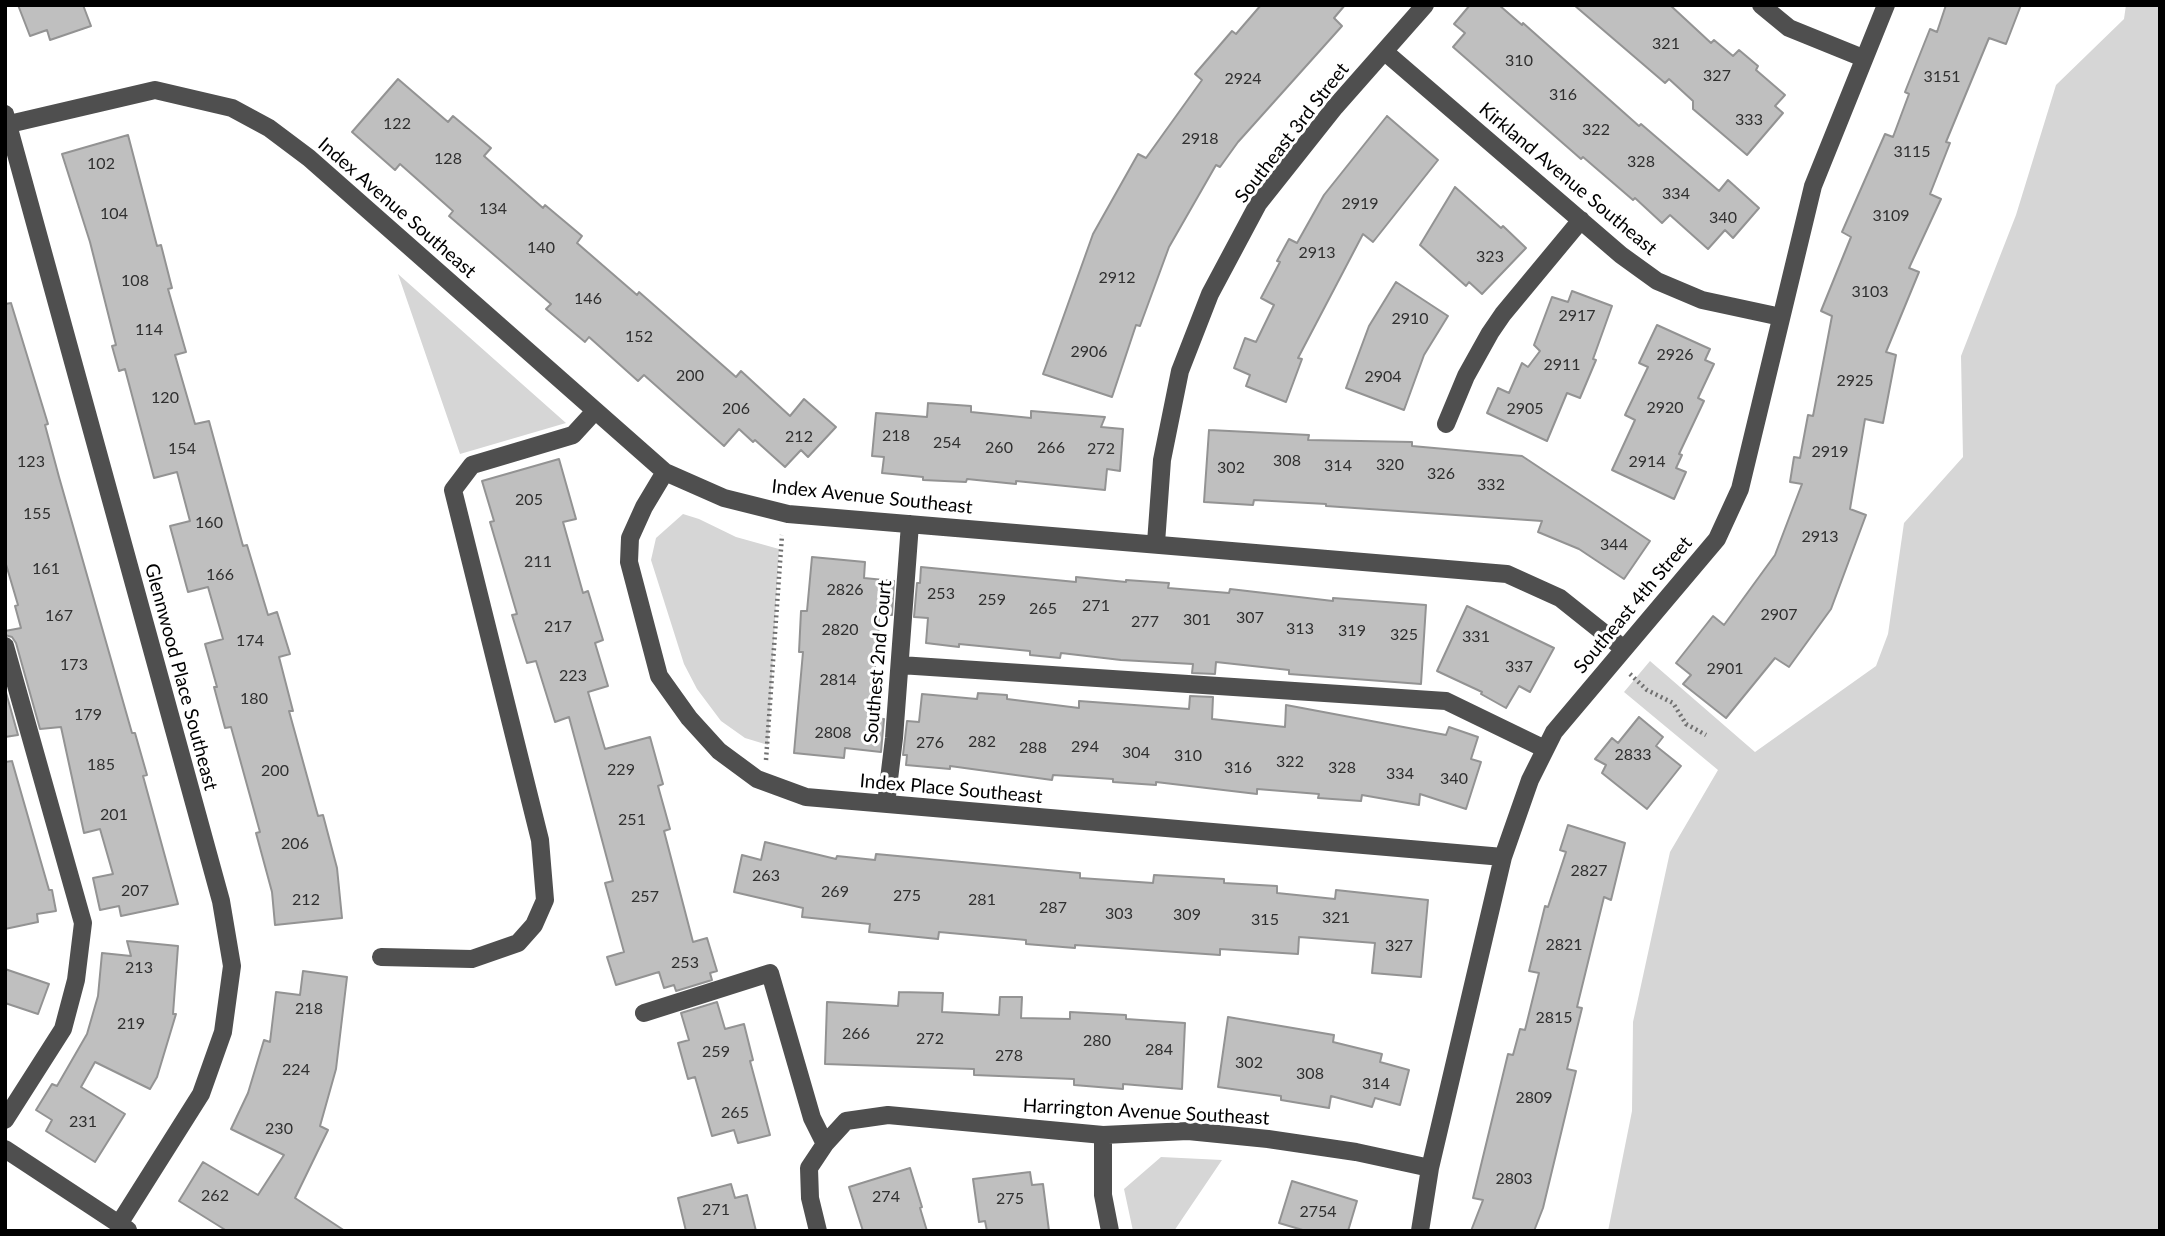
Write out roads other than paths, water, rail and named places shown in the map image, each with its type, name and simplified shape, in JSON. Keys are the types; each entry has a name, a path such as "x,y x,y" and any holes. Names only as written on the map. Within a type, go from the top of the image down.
{"street":[{"name":"Southeast 3rd Street","path":"1156,543 1162,460 1180,371 1210,293 1258,204 1335,107 1425,5"},
{"path":"1761,5 1789,28 1863,58"},
{"name":"Southeast 4th Street","path":"1420,1231 1430,1168 1503,857 1530,780 1555,732 1717,539 1740,489 1813,186 1886,5"},
{"name":"Kirkland Avenue Southeast","path":"1385,52 1621,255 1657,281 1702,300 1781,317"},
{"name":"Index Avenue Southeast","path":"6,121 155,90 232,108 269,128 309,158 665,472 724,498 783,513 1507,574 1560,598 1620,654"},
{"name":"Glennwood Place Southeast","path":"6,121 221,901 232,966 223,1032 201,1094 124,1228"},
{"path":"1446,424 1466,376 1490,333 1581,220"},
{"path":"381,957 472,959 518,943 534,925 545,900 540,840 453,490 472,465 573,435 595,411"},
{"name":"Index Place Southeast","path":"665,472 629,538 629,562 659,676 689,718 719,751 757,779 806,797 1503,857"},
{"name":"Southest 2nd Court","path":"886,804 911,524"},
{"path":"5,646 83,923 76,980 63,1029 5,1120"},
{"path":"900,664 1446,701 1545,749"},
{"path":"644,1013 770,973 813,1118 825,1143 809,1168 810,1198 818,1231"},
{"name":"Harrington Avenue Southeast","path":"825,1143 846,1121 888,1115 1103,1135 1188,1131 1356,1152 1430,1168"},
{"path":"1103,1135 1103,1195 1110,1231"},
{"path":"5,1149 124,1228"}]}
